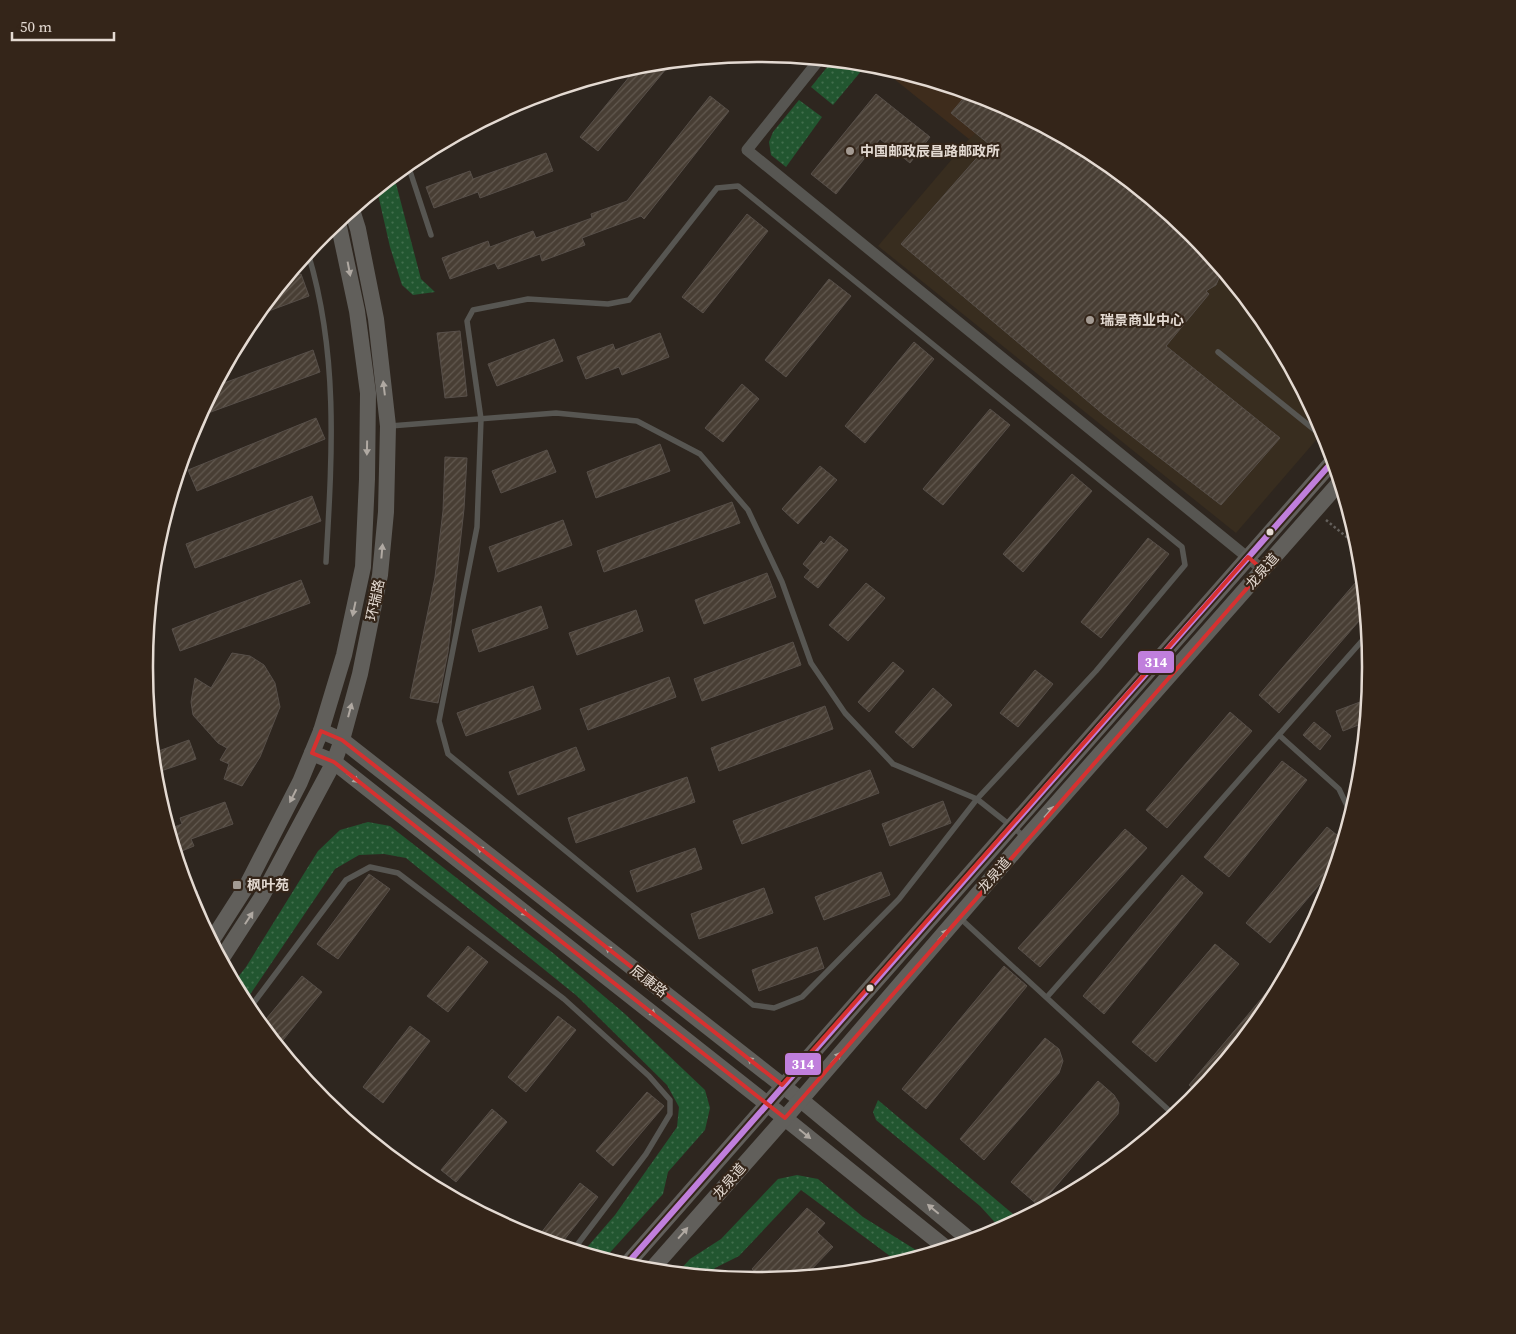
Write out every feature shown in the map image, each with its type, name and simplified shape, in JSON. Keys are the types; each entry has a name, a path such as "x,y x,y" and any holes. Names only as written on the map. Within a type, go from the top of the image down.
{"street":[{"path":"814,66 746,150 1263,570"},
{"name":"环瑞路","path":"226,953 261,898 334,762 360,674 380,576 386,512 388,426 376,318 354,217"},
{"name":"环瑞路","path":"216,934 246,887 300,782 321,731 344,655 363,567 368,393 357,312 340,231"},
{"name":"龙泉道","path":"632,1258 766,1103 1327,466"},
{"name":"龙泉道","path":"657,1263 801,1100 1026,838 1335,488"},
{"name":"辰康路","path":"321,731 342,740 801,1100 964,1235"},
{"name":"辰康路","path":"312,753 334,762 785,1118 940,1243"}],"lane":[{"path":"410,172 431,235"},
{"path":"738,186 1182,547 1185,565 1096,671 977,799 899,900 802,997 774,1008 753,1005 448,754 439,721 477,528 481,419 467,321 473,310 528,299 608,304 629,300 716,188 738,186"},
{"path":"311,261 318,286 330,374 332,460 326,562"},
{"path":"1218,352 1313,428"},
{"path":"388,426 556,413 636,421 700,454 748,510 782,582 811,663 845,713 893,764 977,799 1026,838"},
{"path":"1047,997 1361,642"},
{"path":"1279,735 1339,789 1346,804"},
{"path":"254,1002 346,880 370,867 398,873 564,999 649,1076 670,1100 670,1114 646,1154 578,1243"},
{"path":"959,917 1169,1110"}],"path":[{"path":"1314,510 1349,539"}],"highlighted area":[{"path":"1248,557 1263,570 785,1118 334,762 312,753 321,731 342,740 782,1085"}],"shaded area":[{"path":"893,78 952,95 994,111 969,139"},
{"name":"瑞景商业中心","path":"993,111 1060,143 1094,164 1126,187 1185,240 1238,299 1261,331 1282,365 1317,439 1236,533 878,246"}],"green space":[{"path":"827,67 861,72 833,105 811,87"},
{"path":"799,100 822,117 786,167 771,155 769,142 773,132"},
{"path":"396,183 421,279 435,292 413,295 402,285 390,247 379,197"},
{"path":"368,822 390,826 553,953 625,1014 705,1090 710,1108 705,1130 668,1172 663,1194 610,1253 588,1247 615,1215 677,1127 679,1107 667,1085 577,996 406,858 384,854 359,855 335,869 250,995 239,976 318,851 340,830"},
{"path":"878,1100 1013,1214 995,1222 980,1206 876,1120 873,1112"},
{"path":"797,1175 818,1179 863,1217 916,1250 891,1257 801,1190 739,1256 713,1270 683,1266 690,1259 721,1239 778,1179"}],"building":[{"path":"665,70 598,151 580,137 630,76"},
{"name":"中国邮政辰昌路邮政所","path":"876,94 930,137 910,163 880,139 836,194 811,174"},
{"path":"710,96 729,111 644,219 641,216 582,238 585,245 542,261 540,254 498,269 495,263 450,279 442,258 488,241 490,247 533,231 536,238 592,218 591,214 627,201"},
{"name":"瑞景商业中心","path":"963,99 1025,125 1060,143 1126,187 1157,213 1219,277 1216,285 1206,291 1209,294 1166,346 1280,438 1221,505 1103,414 901,244 989,144 951,113"},
{"path":"546,153 553,171 480,198 478,192 434,208 426,187 470,171 473,179"},
{"path":"747,214 768,231 703,313 682,297"},
{"path":"301,274 309,296 270,311 278,299"},
{"path":"829,279 851,296 786,377 765,360"},
{"path":"460,331 467,396 445,398 437,333"},
{"path":"660,333 669,357 622,375 619,367 586,379 577,357 613,344 615,350"},
{"path":"554,339 563,361 497,386 488,364"},
{"path":"914,342 934,359 865,443 845,426"},
{"path":"313,350 320,372 211,412 225,383"},
{"path":"742,384 759,399 723,442 705,428"},
{"path":"990,409 1010,425 943,505 923,489"},
{"path":"316,418 325,439 197,491 188,470"},
{"path":"660,444 670,471 596,498 587,472"},
{"path":"547,450 556,472 501,493 492,471"},
{"path":"445,457 467,458 464,509 448,652 438,703 410,698 435,577 443,511"},
{"path":"820,466 837,480 798,524 782,509"},
{"path":"1072,474 1092,491 1023,572 1003,554"},
{"path":"312,496 321,521 195,568 186,544"},
{"path":"732,502 740,523 604,572 597,551"},
{"path":"563,520 572,545 498,572 489,547"},
{"path":"830,536 848,550 818,588 804,577 810,570 803,564 821,541 824,544"},
{"path":"1148,538 1169,554 1101,638 1081,622"},
{"path":"767,573 776,597 704,624 695,600"},
{"path":"301,580 310,603 180,651 172,629"},
{"path":"1356,582 1360,620 1279,713 1259,695"},
{"path":"866,583 885,598 848,641 829,625"},
{"path":"541,606 548,628 479,652 472,630"},
{"path":"636,610 643,631 577,655 569,633"},
{"path":"793,642 801,665 702,701 694,679"},
{"path":"232,653 250,656 264,665 275,683 280,707 260,757 242,786 224,779 229,764 220,760 227,748 218,743 193,715 191,702 195,678 211,688"},
{"path":"893,662 904,671 869,712 858,702"},
{"path":"1035,670 1053,684 1018,727 1000,713"},
{"path":"669,677 676,697 588,730 580,709"},
{"path":"533,686 541,709 466,736 457,713"},
{"path":"933,688 952,705 913,748 895,732"},
{"path":"1361,702 1359,725 1343,731 1336,711"},
{"path":"825,706 833,729 719,771 711,748"},
{"path":"1230,712 1252,731 1167,828 1146,810"},
{"path":"1314,722 1331,736 1320,750 1303,735"},
{"path":"189,740 196,759 163,770 160,751"},
{"path":"576,747 585,770 518,795 509,772"},
{"path":"1282,761 1307,780 1229,877 1204,857"},
{"path":"870,770 879,793 742,844 733,821"},
{"path":"687,777 695,802 576,843 568,818"},
{"path":"943,801 951,823 890,846 882,824"},
{"path":"225,802 233,824 191,839 194,846 183,851 175,827 182,824 180,818"},
{"path":"1327,827 1338,836 1322,881 1270,943 1246,923"},
{"path":"1125,829 1147,848 1040,967 1018,948"},
{"path":"695,848 702,869 637,892 630,871"},
{"path":"881,872 890,895 824,920 815,897"},
{"path":"369,874 390,889 338,959 317,944"},
{"path":"1182,875 1203,893 1104,1014 1083,996"},
{"path":"764,888 773,913 699,939 691,914"},
{"path":"1215,944 1239,964 1156,1062 1132,1042"},
{"path":"468,946 488,962 448,1012 427,996"},
{"path":"817,947 824,968 759,991 752,970"},
{"path":"1004,966 1027,986 926,1109 902,1089"},
{"path":"302,976 322,992 283,1041 266,1019"},
{"path":"1270,988 1238,1035 1192,1087 1189,1085"},
{"path":"558,1016 576,1030 526,1092 508,1077"},
{"path":"410,1026 430,1041 383,1103 363,1087"},
{"path":"1045,1038 1059,1049 1063,1061 1059,1073 984,1160 960,1139"},
{"path":"1098,1081 1114,1095 1119,1103 1118,1114 1045,1198 1036,1203 1011,1182"},
{"path":"647,1092 664,1106 613,1166 596,1151"},
{"path":"492,1109 507,1122 456,1182 441,1170"},
{"path":"580,1183 598,1197 565,1239 543,1231"},
{"path":"807,1208 825,1223 817,1232 833,1247 812,1269 758,1272 752,1269"}],"transit line":[{"name":"314","path":"632,1258 1328,467"}],"place":[{"name":"中国邮政辰昌路邮政所","path":"850,151"},
{"name":"瑞景商业中心","path":"1090,320"},
{"name":"枫叶苑","path":"237,885"}]}
